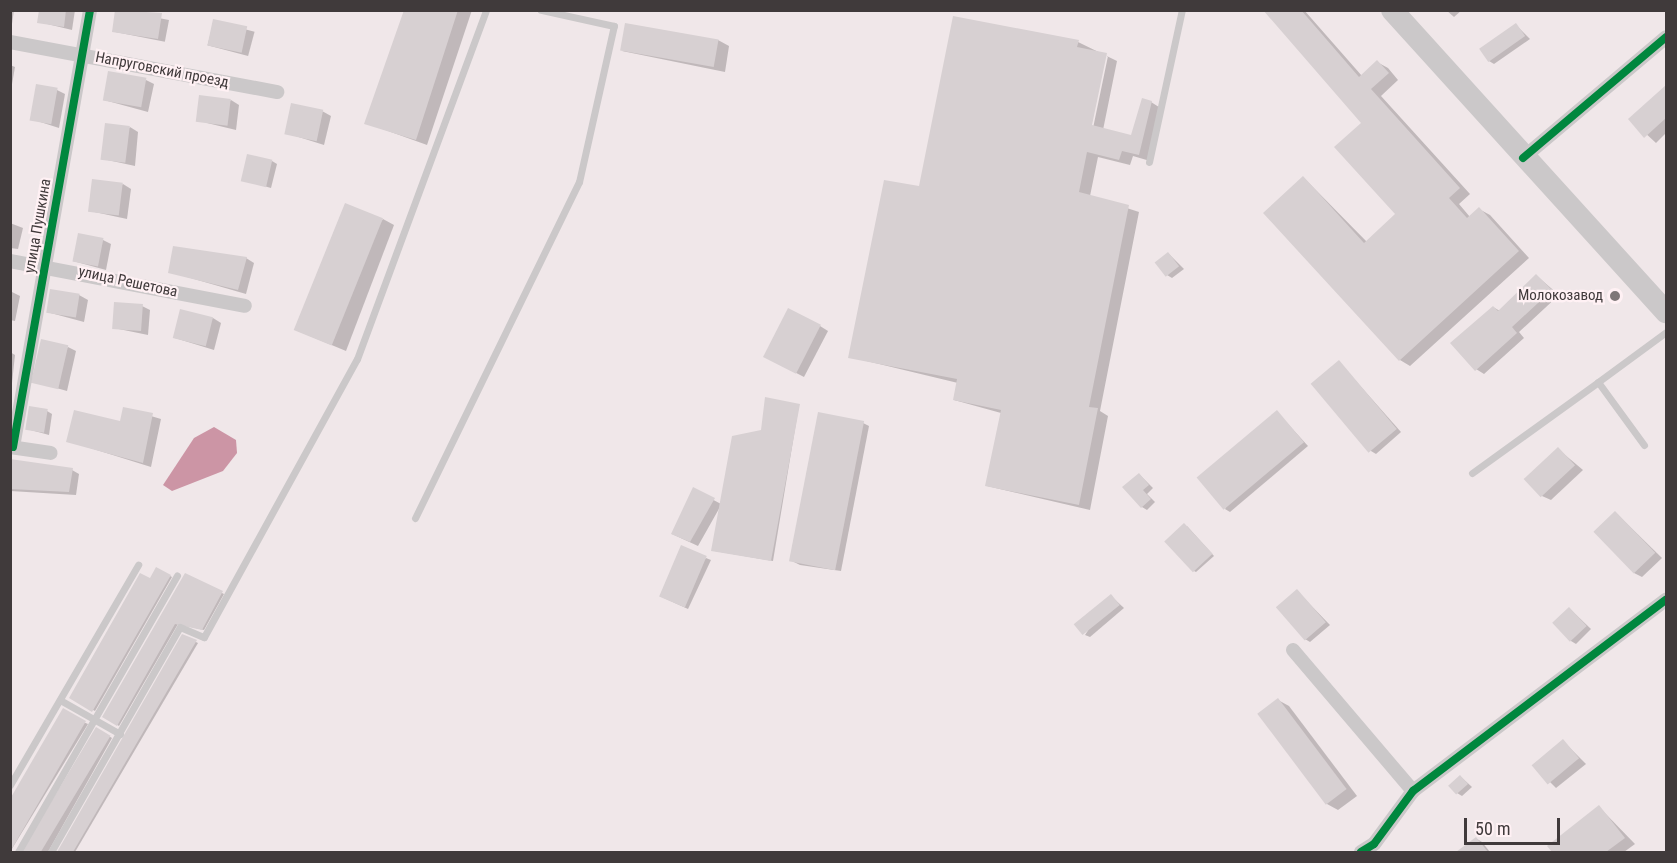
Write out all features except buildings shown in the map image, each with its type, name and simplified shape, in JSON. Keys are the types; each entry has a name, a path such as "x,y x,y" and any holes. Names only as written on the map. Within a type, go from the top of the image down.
{"highway":[{"path":"1392,10 1523,158 1666,312"}],"street":[{"name":"улица Пушкина","path":"12,447 90,10"},
{"path":"1523,158 1666,37"},
{"name":"Напруговский проезд","path":"10,42 277,92"},
{"name":"улица Решетова","path":"10,261 45,265 245,306"},
{"path":"12,447 51,453"},
{"path":"1361,852 1374,844 1413,791 1666,600"},
{"path":"1293,650 1413,791"}],"lane":[{"path":"51,852 180,627 204,637 357,359 486,10"},
{"path":"415,518 579,182 614,26 541,10"},
{"path":"1149,162 1182,10"},
{"path":"1472,472 1666,332"},
{"path":"1598,382 1644,445"},
{"path":"10,785 138,565"},
{"path":"18,852 177,575"},
{"path":"60,700 120,735"}],"shaded area":[{"path":"214,427 236,440 237,453 223,471 172,491 163,485 194,438"}],"cycle path":[{"path":"13,447 90,10"},
{"path":"1523,158 1666,37"},
{"path":"1361,852 1374,844 1413,791 1666,600"}],"place":[{"name":"Молокозавод","path":"1615,296"}]}
